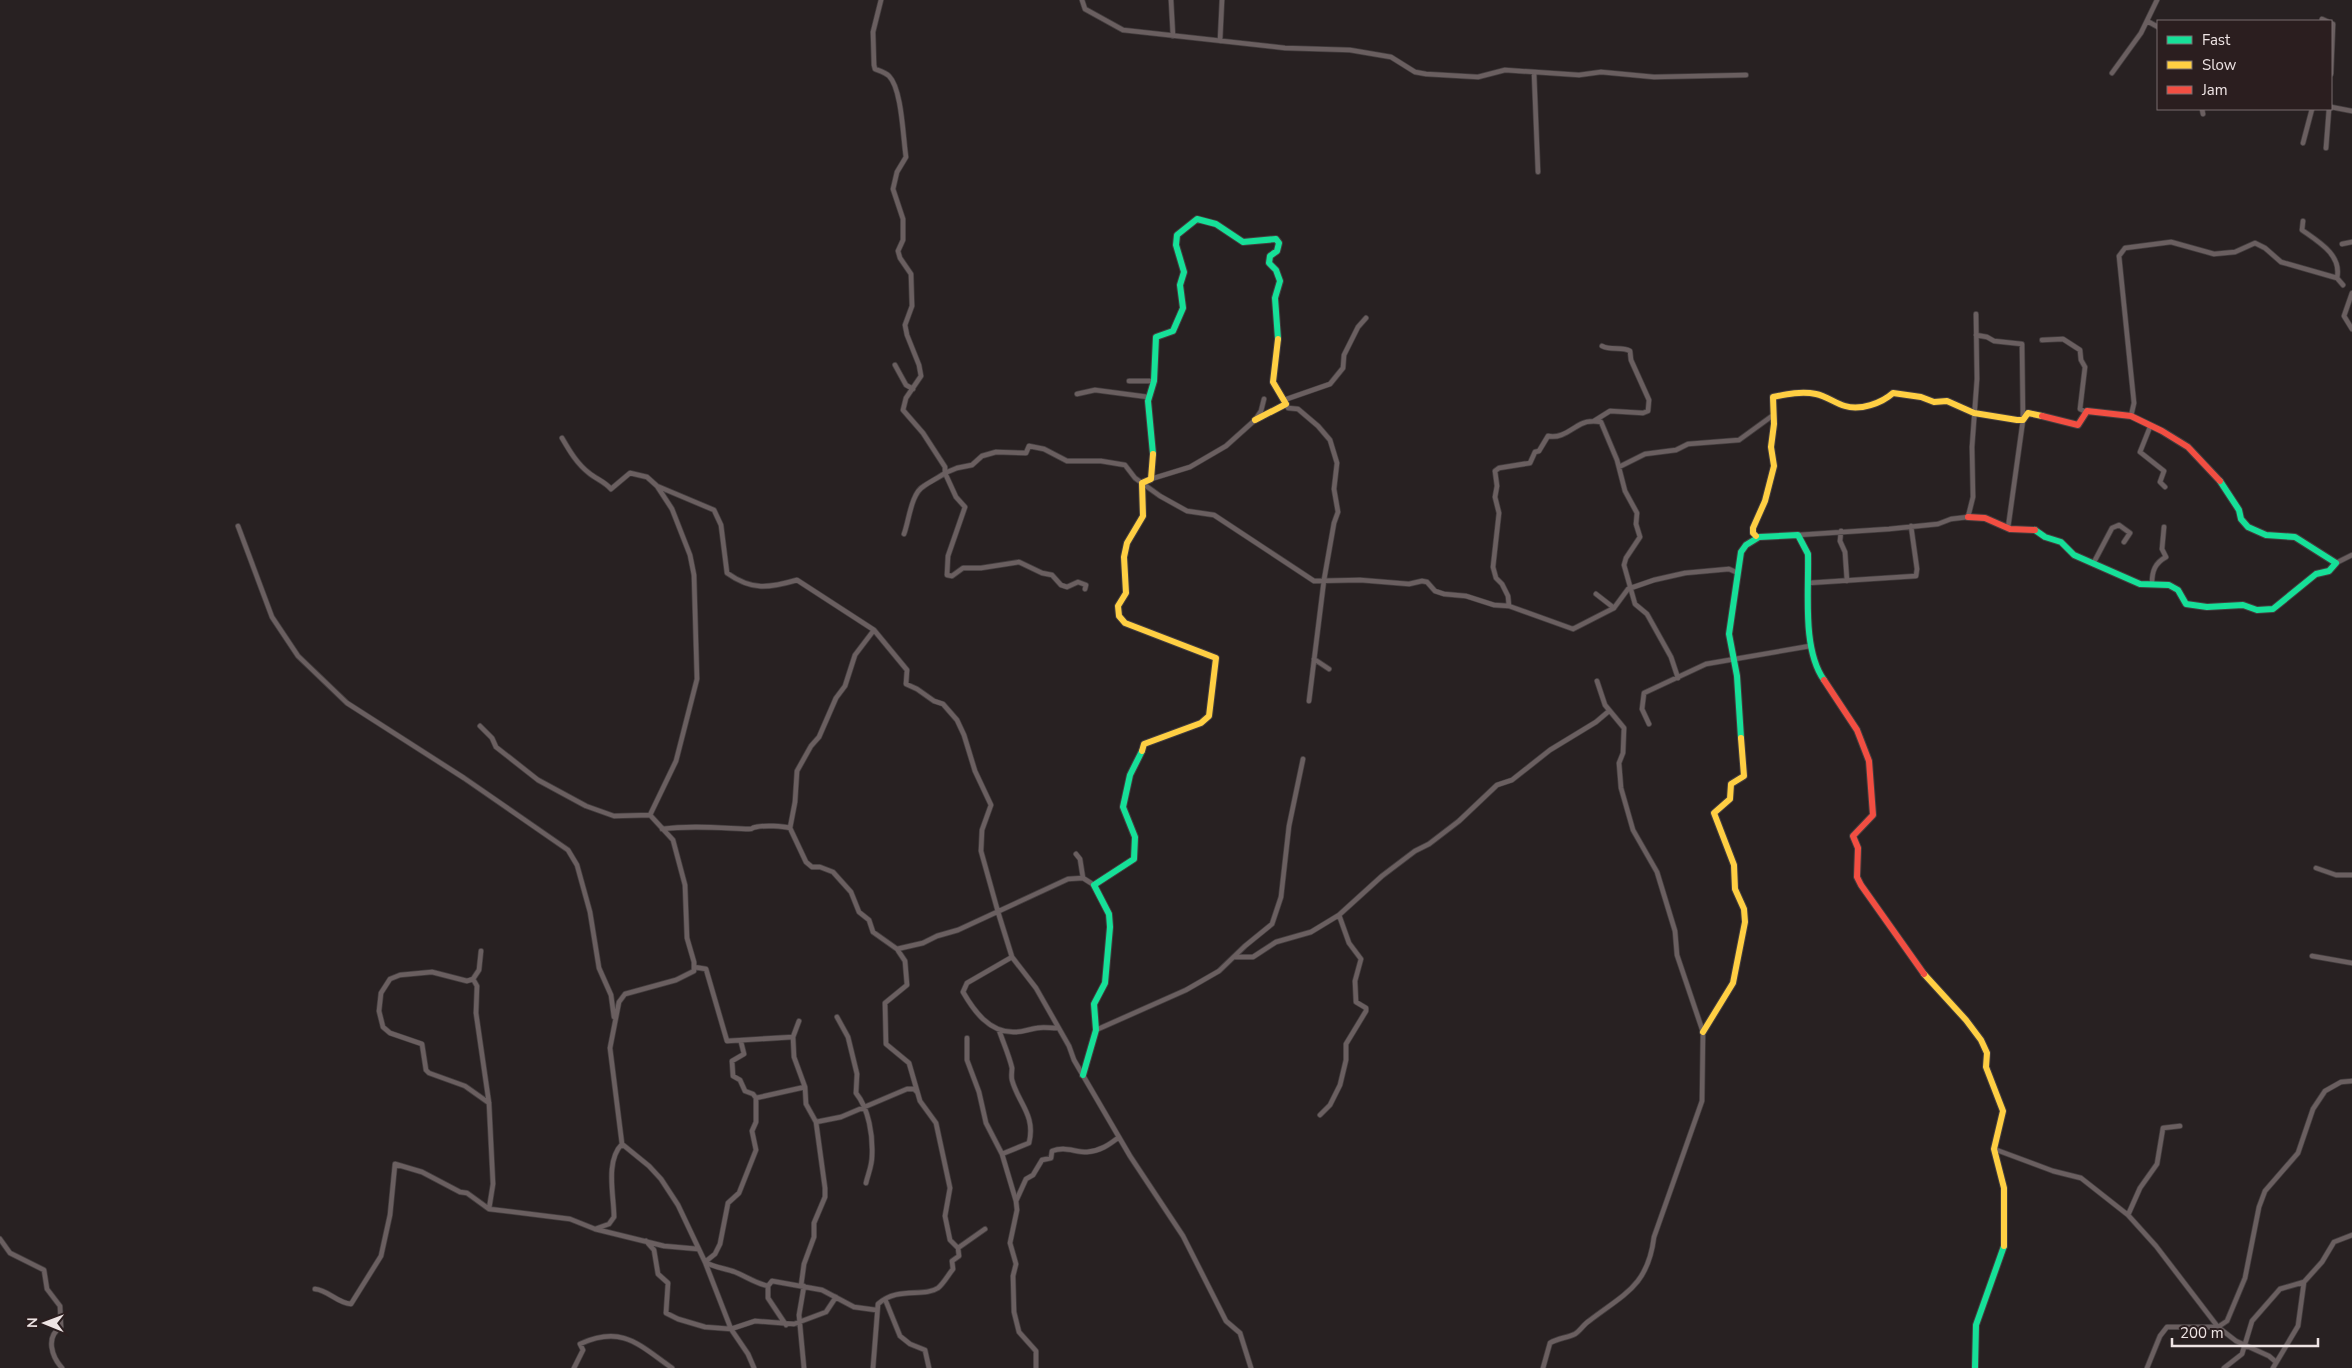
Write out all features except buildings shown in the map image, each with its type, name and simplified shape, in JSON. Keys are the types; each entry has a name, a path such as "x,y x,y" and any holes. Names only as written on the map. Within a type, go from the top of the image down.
{"street":[{"path":"880,0 873,32 874,65 875,69 889,75 896,87 906,157 897,172 893,189 903,219 903,240 898,251 912,279 912,306 905,325 907,335 920,365 921,376 904,402 903,410 931,445 945,467 945,473 956,497 965,507 948,556 947,575 952,576 963,568 981,568 1019,562 1042,573 1052,575 1061,585 1068,587 1078,582 1086,585 1085,589"},
{"path":"1082,0 1085,9 1123,30 1285,48 1350,50 1391,58 1414,72 1426,74 1478,77 1504,70 1579,75 1601,72 1654,76 1746,75"},
{"path":"1171,0 1173,36"},
{"path":"1220,41 1222,0"},
{"path":"2112,73 2141,33 2157,0"},
{"path":"2147,21 2157,26"},
{"path":"2332,22 2332,36"},
{"path":"1534,72 1538,172"},
{"path":"2332,108 2352,111"},
{"path":"2303,143 2312,110"},
{"path":"2326,148 2330,110"},
{"path":"1151,479 1154,448 1148,397 1152,392 1154,382 1156,337 1172,331 1184,303 1180,285 1184,272 1176,245 1177,235 1197,219 1216,224 1243,242 1276,240 1279,242 1278,251 1270,256 1270,263 1280,281 1275,298 1279,331 1273,382 1288,408 1298,409 1305,417 1318,426 1330,440 1336,451 1337,463 1334,489 1338,512 1334,523 1324,580 1309,700"},
{"path":"2303,221 2302,230 2325,246 2328,254 2337,263 2339,269 2337,278"},
{"path":"2131,416 2134,403 2119,256 2125,248 2171,242 2214,254 2235,252 2255,243 2265,248 2269,254 2282,262 2337,278 2342,285"},
{"path":"2342,244 2352,242"},
{"path":"2352,293 2344,316 2352,329"},
{"path":"1968,517 1973,497 1972,447 1977,379 1976,314"},
{"path":"1142,483 1190,467 1226,446 1255,420 1285,402 1330,384 1344,368 1344,355 1358,328 1366,318"},
{"path":"1976,335 1988,337 1994,341 2022,344 2023,420 2008,528"},
{"path":"2042,340 2063,339 2080,350 2081,360 2086,367 2080,409 2086,412 2131,416 2150,427 2162,431 2188,447 2205,463 2218,478 2239,510 2241,519 2248,527 2266,534 2296,538 2320,551 2336,563"},
{"path":"1594,421 1610,411 1643,413 1650,408 1649,400 1631,360 1630,351 1610,350 1602,346"},
{"path":"895,365 906,385 913,389"},
{"path":"1129,381 1154,382"},
{"path":"1077,394 1095,390 1148,397"},
{"path":"1756,536 1753,533 1753,528 1765,501 1774,466 1770,447 1774,424 1772,416 1773,397 1789,393 1816,394 1847,407 1867,406 1886,399 1893,393 1934,402 1946,401 1974,413 2023,420"},
{"path":"1255,420 1261,411 1264,399"},
{"path":"2023,420 2028,412 2078,425 2086,412"},
{"path":"1618,467 1645,454 1676,450 1688,444 1740,440 1772,416"},
{"path":"1509,606 1508,596 1502,584 1496,578 1493,567 1499,513 1495,497 1497,486 1495,471 1499,468 1530,463 1536,452 1542,448 1548,436 1553,438 1570,432 1582,423 1601,422 1625,491 1637,513 1636,524 1640,537 1626,558 1624,565 1630,588 1635,604 1647,614 1671,657 1678,678"},
{"path":"2150,427 2140,452 2164,471 2160,482 2165,487"},
{"path":"562,438 573,456 589,474 603,480 611,489 630,473 646,477 657,486 714,510 721,525 727,573 746,585 774,587 800,580 874,630 907,670 906,684 917,688 934,701 942,704 957,720 964,735 975,771 991,804 982,830 981,851 1012,957 1036,988 1119,1138 1183,1236 1226,1321 1240,1333 1251,1368"},
{"path":"904,534 915,497 923,486 932,483 945,473 956,468 972,465 982,456 996,452 1026,454 1029,446 1033,446 1063,457 1067,461 1102,461 1125,466 1142,483 1186,511 1214,515 1224,521 1232,530 1248,536 1314,581 1409,584 1422,581 1427,582 1435,591 1444,594 1466,596 1494,605 1509,606 1548,621 1558,622 1565,627 1573,629 1614,608 1630,588 1685,573 1729,569 1738,573"},
{"path":"1094,885 1134,859 1135,837 1123,807 1130,775 1139,760 1144,744 1201,723 1209,716 1214,683 1216,658 1213,655 1126,623 1119,616 1118,606 1126,593 1124,556 1127,543 1143,516 1142,483"},
{"path":"650,815 676,761 697,679 694,575 690,555 672,510 657,486"},
{"path":"1703,1032 1733,983 1745,922 1744,909 1735,889 1734,865 1714,813 1716,809 1730,799 1731,784 1744,776 1737,676 1729,634 1741,552 1746,543 1756,536 1798,535 1911,526 1968,517 1985,518 2008,528 2033,529 2046,537 2060,542 2074,555 2140,584 2169,585 2178,590 2186,604 2207,607 2243,605 2257,610 2272,609 2316,574 2330,571 2336,563 2352,555"},
{"path":"2093,564 2112,528 2119,525 2130,532 2124,542"},
{"path":"238,526 272,617 298,656 347,703 464,778 568,850 577,865 590,912 599,968 611,995 614,1024"},
{"path":"1808,584 1916,576 1917,570 1911,526"},
{"path":"2152,583 2154,569 2158,561 2166,557 2162,549 2164,527"},
{"path":"1840,531 1840,541 1845,552 1847,581"},
{"path":"1798,535 1805,545 1808,554 1810,646 1816,669 1857,730 1869,761 1873,815 1853,836 1858,848 1858,877 1861,886 1882,912 1917,967 1966,1020 1981,1040 1987,1053 1986,1067 2003,1112 1994,1149 2004,1188 2004,1246 1976,1325 1975,1368"},
{"path":"1596,594 1614,608"},
{"path":"873,1368 876,1310 878,1304 900,1293 916,1293 936,1289 953,1269 952,1261 959,1256 958,1248 950,1240 945,1216 950,1188 936,1123 932,1114 924,1108 909,1063 886,1044 885,1003 907,985 905,961 897,949 873,932 869,920 859,912 851,892 833,872 812,866 806,862 790,828 796,802 797,771 811,746 819,737 836,698 846,686 855,655 874,630"},
{"path":"1649,724 1642,709 1644,693 1706,664 1810,646"},
{"path":"1314,659 1329,669"},
{"path":"1543,1368 1550,1342 1559,1337 1575,1334 1588,1321 1626,1293 1642,1278 1652,1257 1654,1237 1702,1101 1703,1032 1677,955 1675,931 1657,872 1633,830 1621,788 1619,763 1622,753 1624,728 1609,711 1601,697 1596,681"},
{"path":"1234,956 1253,957 1276,942 1311,932 1339,916 1382,876 1459,821 1497,785 1512,780 1550,750 1596,722 1609,711"},
{"path":"480,726 492,738 496,747 538,780 568,798 614,816 650,815"},
{"path":"1096,1030 1186,990 1219,971 1272,924 1280,897 1289,826 1303,759"},
{"path":"595,1229 609,1224 614,1217 614,1158 622,1144 610,1056 619,1002 625,994 676,980 694,971 687,938 685,885 673,840 650,815"},
{"path":"662,829 683,826 705,828 731,826 750,829 756,827 770,828 780,825 790,828"},
{"path":"1076,854 1080,859 1083,878"},
{"path":"2316,868 2336,875 2352,875"},
{"path":"897,949 924,943 998,912 1068,879 1083,878 1094,885 1109,914 1110,927 1105,983 1094,1004 1096,1030 1083,1075"},
{"path":"1320,1115 1330,1105 1340,1085 1346,1060 1346,1044 1366,1011 1366,1008 1356,1002 1355,981 1361,959 1349,943 1348,933 1339,916"},
{"path":"481,951 478,970 473,979 467,981 432,972 390,979 381,993 379,1011 383,1027 390,1033 422,1044 426,1070 429,1073 466,1086 490,1104"},
{"path":"2312,956 2352,963"},
{"path":"1012,957 968,983 963,992 975,1013 999,1030 1015,1033 1039,1028 1057,1028"},
{"path":"694,967 706,969 709,974 727,1041 741,1042 757,1038 793,1037"},
{"path":"473,979 477,986 476,1013 490,1104 493,1184 489,1209"},
{"path":"837,1017 848,1037 857,1074 856,1093 864,1106 871,1130 872,1155 866,1183"},
{"path":"799,1021 793,1037 794,1057 804,1087 806,1104 816,1122 825,1197 814,1223 814,1237 804,1264 799,1305 804,1368"},
{"path":"999,1030 1012,1069 1011,1077 1014,1086 1028,1114 1031,1135 1029,1143 1002,1154"},
{"path":"967,1038 968,1060 979,1092 986,1123 1002,1154 1016,1201 1017,1210 1010,1243 1016,1264 1013,1276 1014,1312 1019,1332 1036,1351 1036,1368"},
{"path":"706,1262 715,1254 720,1244 728,1203 738,1193 756,1150 752,1131 756,1122 756,1098 753,1094 743,1090 740,1080 733,1076 732,1061 744,1054 741,1042"},
{"path":"2147,1368 2160,1336 2167,1327 2218,1327 2227,1321 2245,1278 2259,1207 2265,1191 2298,1153 2313,1109 2325,1092 2341,1082 2352,1081"},
{"path":"756,1098 804,1087"},
{"path":"816,1122 841,1117 907,1089 914,1089 918,1093"},
{"path":"2128,1215 2140,1188 2158,1164 2163,1128 2180,1126"},
{"path":"1016,1201 1026,1178 1033,1175 1042,1160 1051,1158 1052,1151 1061,1148 1086,1152 1102,1149 1119,1138"},
{"path":"622,1144 649,1166 661,1179 678,1205 706,1262 731,1329 748,1354 754,1368"},
{"path":"1994,1149 2053,1171 2081,1178 2128,1215 2156,1246 2218,1327 2245,1346 2269,1356 2276,1362"},
{"path":"315,1288 322,1290 344,1304 351,1304 360,1291 381,1256 390,1215 395,1164 422,1172 460,1192 467,1193 489,1209 570,1219 595,1229 664,1246 698,1249"},
{"path":"958,1248 985,1229"},
{"path":"2224,1368 2242,1354 2252,1321 2280,1288 2304,1282 2322,1262 2334,1242 2352,1235"},
{"path":"0,1240 10,1253 44,1270 47,1289 60,1306 61,1327 53,1336 52,1350 53,1358 62,1368"},
{"path":"645,1240 654,1250 658,1274 668,1283 666,1313 678,1320 705,1327 731,1329 755,1321 786,1324 800,1322 826,1312 836,1297"},
{"path":"706,1262 714,1267 738,1274 752,1282 768,1286"},
{"path":"786,1324 768,1298 768,1286 772,1282 822,1290 854,1307 876,1310"},
{"path":"2273,1368 2295,1334 2298,1326 2304,1282"},
{"path":"885,1299 900,1336 910,1344 925,1350 929,1368"},
{"path":"574,1368 583,1350 580,1344 607,1335 634,1340 647,1352 672,1368"}],"traffic: fast":[{"path":"1153,454 1148,401 1154,381 1156,337 1173,331 1183,308 1180,285 1184,272 1176,245 1177,235 1197,219 1216,224 1243,242 1276,239 1279,243 1277,251 1270,256 1269,263 1276,270 1280,281 1275,298 1278,339"},
{"path":"2035,530 2045,537 2061,542 2074,555 2140,584 2169,585 2178,590 2186,604 2207,607 2243,605 2257,610 2273,609 2316,574 2329,571 2336,563 2295,537 2266,535 2248,527 2241,519 2239,510 2220,481"},
{"path":"1741,738 1737,676 1729,634 1741,552 1746,545 1759,537 1798,535 1808,554 1808,620 1812,653 1824,680"},
{"path":"1083,1075 1096,1030 1094,1004 1105,983 1110,927 1109,914 1094,885 1134,859 1135,837 1123,807 1130,775 1142,751"},
{"path":"1975,1368 1976,1325 2004,1246"}],"traffic: slow":[{"path":"1255,420 1286,404 1273,382 1278,339"},
{"path":"1756,536 1753,533 1753,528 1765,501 1774,466 1771,447 1774,424 1773,397 1794,393 1811,393 1845,406 1864,407 1877,403 1893,393 1921,397 1934,402 1947,401 1974,413 2017,420 2023,420 2028,413 2042,416"},
{"path":"1142,751 1144,744 1201,723 1209,716 1216,658 1125,623 1119,616 1118,606 1126,593 1124,557 1127,543 1143,516 1142,483 1151,479 1153,454"},
{"path":"1703,1032 1733,983 1745,922 1744,909 1735,889 1734,865 1714,813 1730,799 1731,784 1744,776 1741,738"},
{"path":"1924,974 1966,1020 1981,1040 1987,1053 1986,1067 2003,1111 1994,1149 2004,1188 2004,1246"}],"traffic: jam":[{"path":"2042,416 2078,425 2087,411 2131,416 2162,431 2188,447 2220,481"},
{"path":"1968,517 1985,518 2010,529 2035,530"},
{"path":"1824,680 1857,730 1869,761 1873,815 1853,836 1858,848 1857,877 1924,974"}]}
